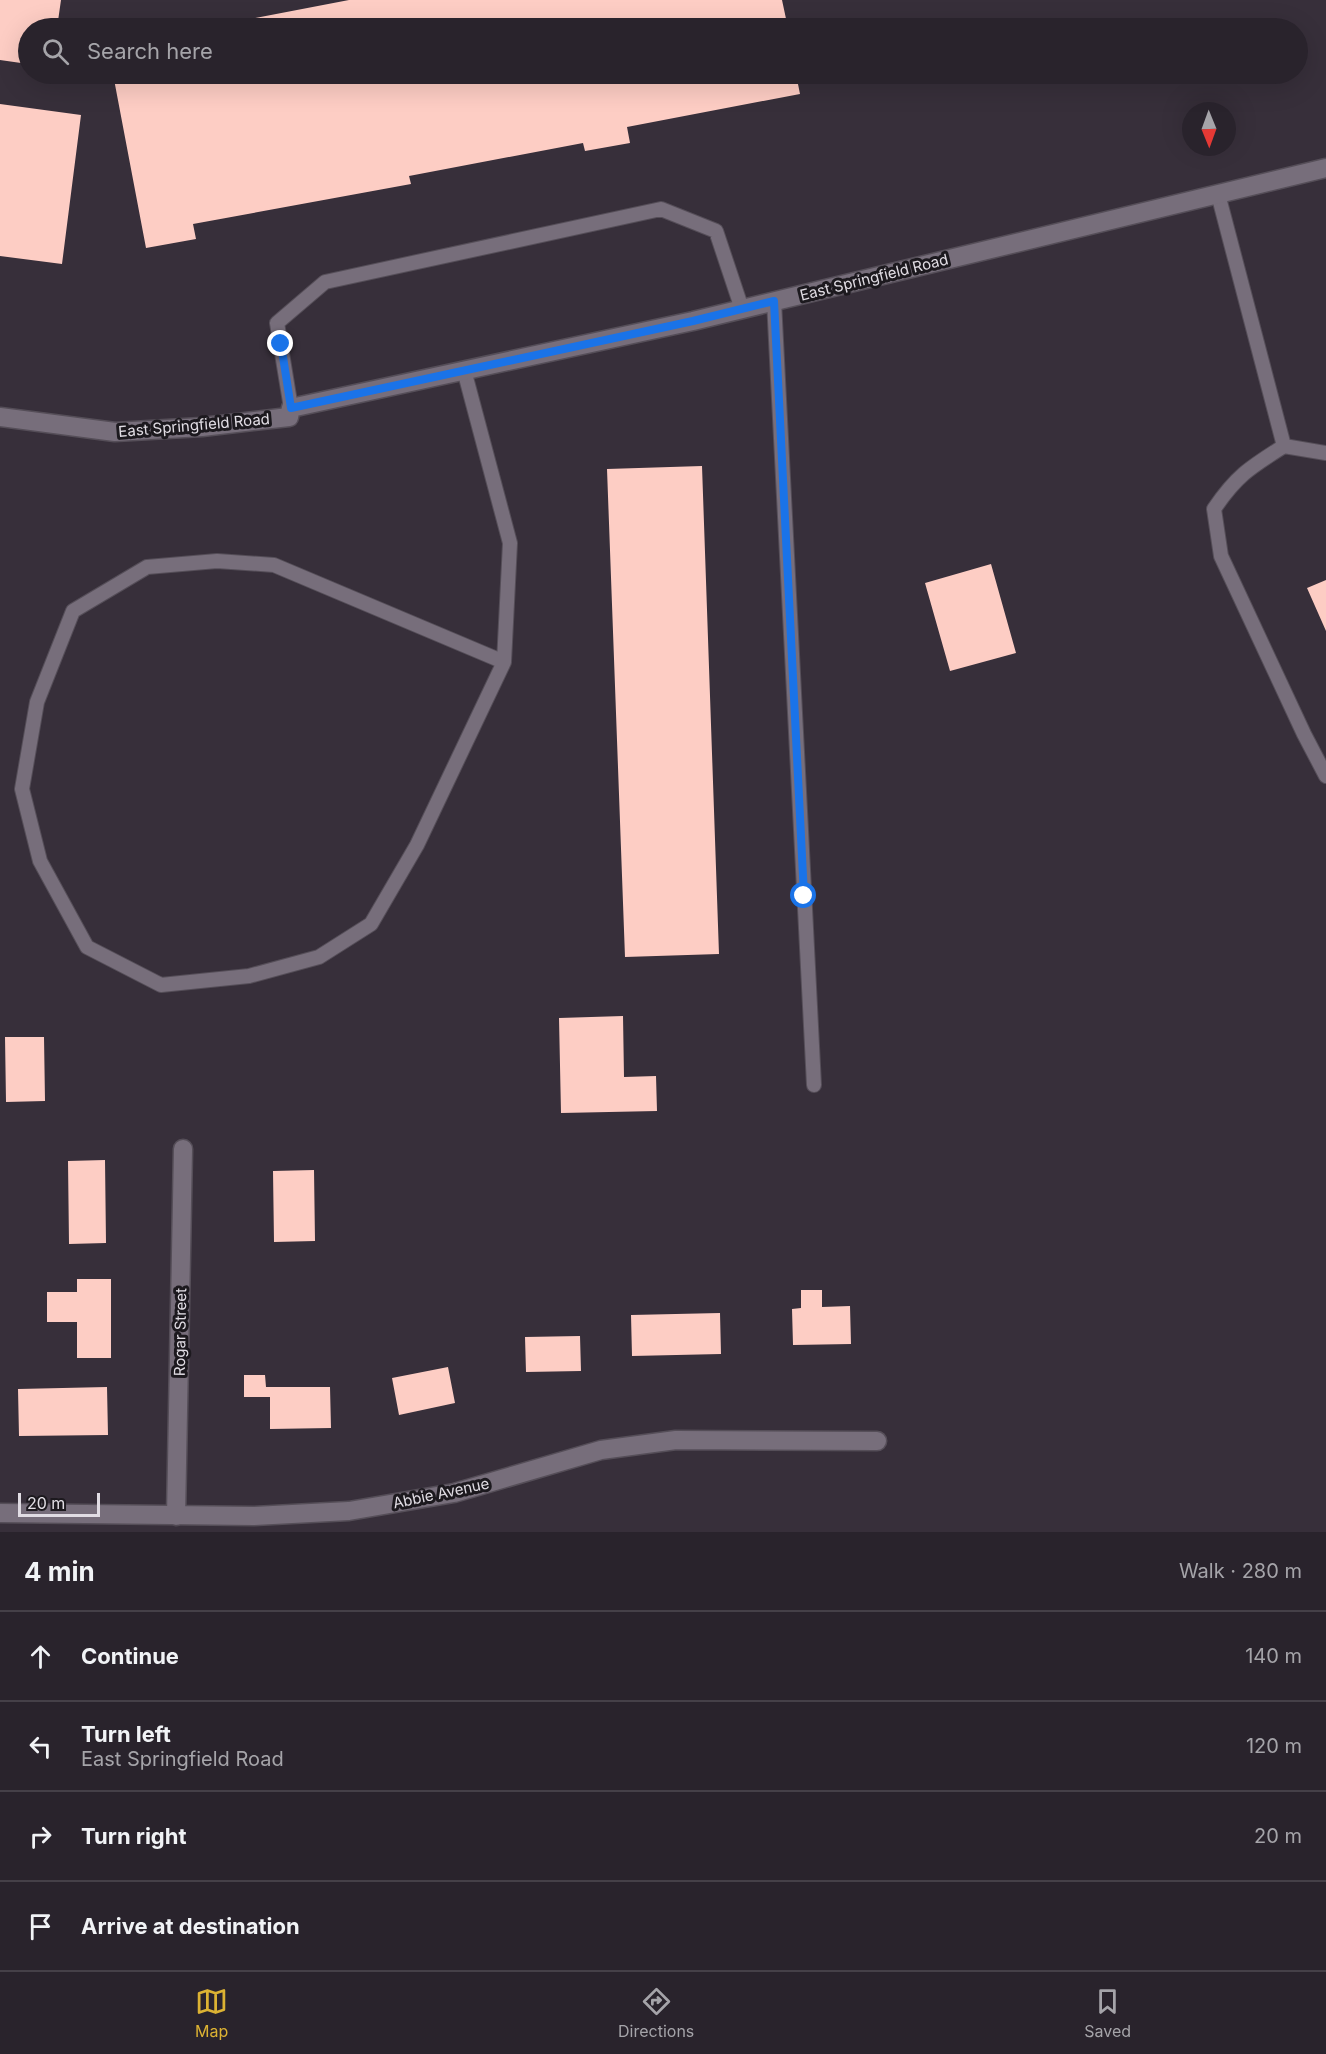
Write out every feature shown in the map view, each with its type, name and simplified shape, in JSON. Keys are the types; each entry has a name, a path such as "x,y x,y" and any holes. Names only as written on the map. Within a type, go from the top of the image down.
{"street":[{"name":"East Springfield Road","path":"0,417 115,432 202,427 289,417 291,408 742,309 1326,168"},
{"name":"Rogar Street","path":"176,1516 183,1149"},
{"name":"Abbie Avenue","path":"0,1513 254,1516 350,1511 454,1493 601,1450 676,1440 877,1441"}],"lane":[{"path":"1218,194 1284,446"},
{"path":"291,408 277,323 325,282 661,209 716,231 742,309"},
{"path":"774,301 814,1085"},
{"path":"464,370 510,543 504,662 417,845 370,924 319,957 249,976 161,986 87,947 40,861 22,789 37,702 73,611 147,567 217,561 274,565 504,662"},
{"path":"1326,453 1284,446 1246,470 1227,489 1214,509 1221,556 1326,776"}],"building":[{"path":"0,0 61,0 58,18 18,18 18,63 0,60"},
{"path":"349,0 782,0 786,18 255,18"},
{"path":"115,84 798,84 800,94 627,127 630,143 585,151 583,143 409,176 411,184 193,224 196,239 146,248"},
{"path":"0,104 81,115 62,264 0,256"},
{"path":"702,466 719,954 625,957 607,469"},
{"path":"991,564 1016,653 950,671 925,583"},
{"path":"1326,580 1326,631 1307,588"},
{"path":"623,1016 624,1077 656,1076 657,1111 561,1113 559,1018"},
{"path":"5,1037 44,1037 45,1101 6,1102"},
{"path":"105,1160 106,1243 69,1244 68,1161"},
{"path":"314,1170 315,1241 274,1242 273,1171"},
{"path":"77,1279 111,1279 111,1358 77,1358 77,1322 47,1322 47,1292 77,1292"},
{"path":"801,1290 822,1290 822,1307 850,1306 851,1344 793,1345 792,1309 801,1308"},
{"path":"720,1313 721,1354 632,1356 631,1315"},
{"path":"580,1336 581,1371 526,1372 525,1337"},
{"path":"448,1367 455,1403 399,1415 392,1378"},
{"path":"244,1375 265,1375 266,1387 330,1387 331,1428 270,1429 270,1397 244,1397"},
{"path":"107,1387 108,1435 19,1436 18,1389"}],"route":[{"path":"281,344 291,408 693,321 774,301 804,896"}]}
